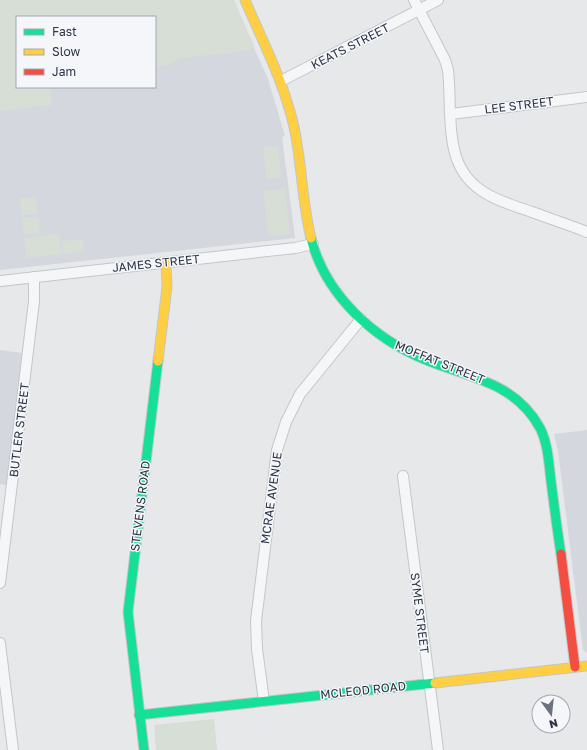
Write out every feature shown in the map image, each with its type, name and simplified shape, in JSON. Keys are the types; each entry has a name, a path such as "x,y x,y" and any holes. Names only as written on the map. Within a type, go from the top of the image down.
{"street":[{"name":"MOFFAT STREET","path":"245,0 281,81 298,146 304,205 313,244 317,256 330,282 361,319 378,334 406,351 507,391 523,403 536,420 547,448 575,667"},
{"path":"414,0 445,60 448,70 452,138 456,158 461,168 474,185 489,196 587,232"},
{"name":"KEATS STREET","path":"281,81 438,0"},
{"name":"LEE STREET","path":"451,114 587,97"},
{"name":"JAMES STREET","path":"0,281 295,248 313,244"},
{"name":"STEVENS ROAD","path":"144,750 128,612 167,287 166,262"},
{"name":"BUTLER STREET","path":"0,582 34,301 34,277"},
{"name":"MCRAE AVENUE","path":"264,701 257,649 256,621 277,450 291,409 300,394 361,319"},
{"name":"SYME STREET","path":"403,476 438,750"},
{"path":"0,643 13,750"},
{"name":"MCLEOD ROAD","path":"139,715 587,666"}],"shaded area":[{"path":"0,0 234,0 268,79 285,136 282,137 295,238 0,270"},
{"path":"0,0 234,0 255,48 246,51 182,58 166,65 156,66 156,16 16,16 16,88 50,88 52,105 0,111"},
{"path":"278,146 281,178 266,179 263,147"},
{"path":"285,188 290,234 268,236 263,191"},
{"path":"36,197 38,213 22,215 20,198"},
{"path":"38,217 40,233 24,235 22,218"},
{"path":"59,234 62,254 26,258 24,238"},
{"path":"83,239 84,252 63,254 62,241"},
{"path":"0,350 22,353 7,485 0,484"},
{"path":"587,430 587,653 583,650 558,451 554,434"},
{"path":"214,719 217,750 156,750 154,725"}],"traffic: fast":[{"path":"311,238 318,259 328,278 340,296 370,327 407,351 426,360 475,377 505,391 518,400 530,413 543,434 546,447 561,554"},
{"path":"144,750 128,612 158,361"},
{"path":"139,715 435,683"}],"traffic: slow":[{"path":"245,0 272,62 290,110 297,141 311,238"},
{"path":"158,361 167,287 166,262"},
{"path":"435,683 587,666"}],"traffic: jam":[{"path":"561,554 575,667"}]}
